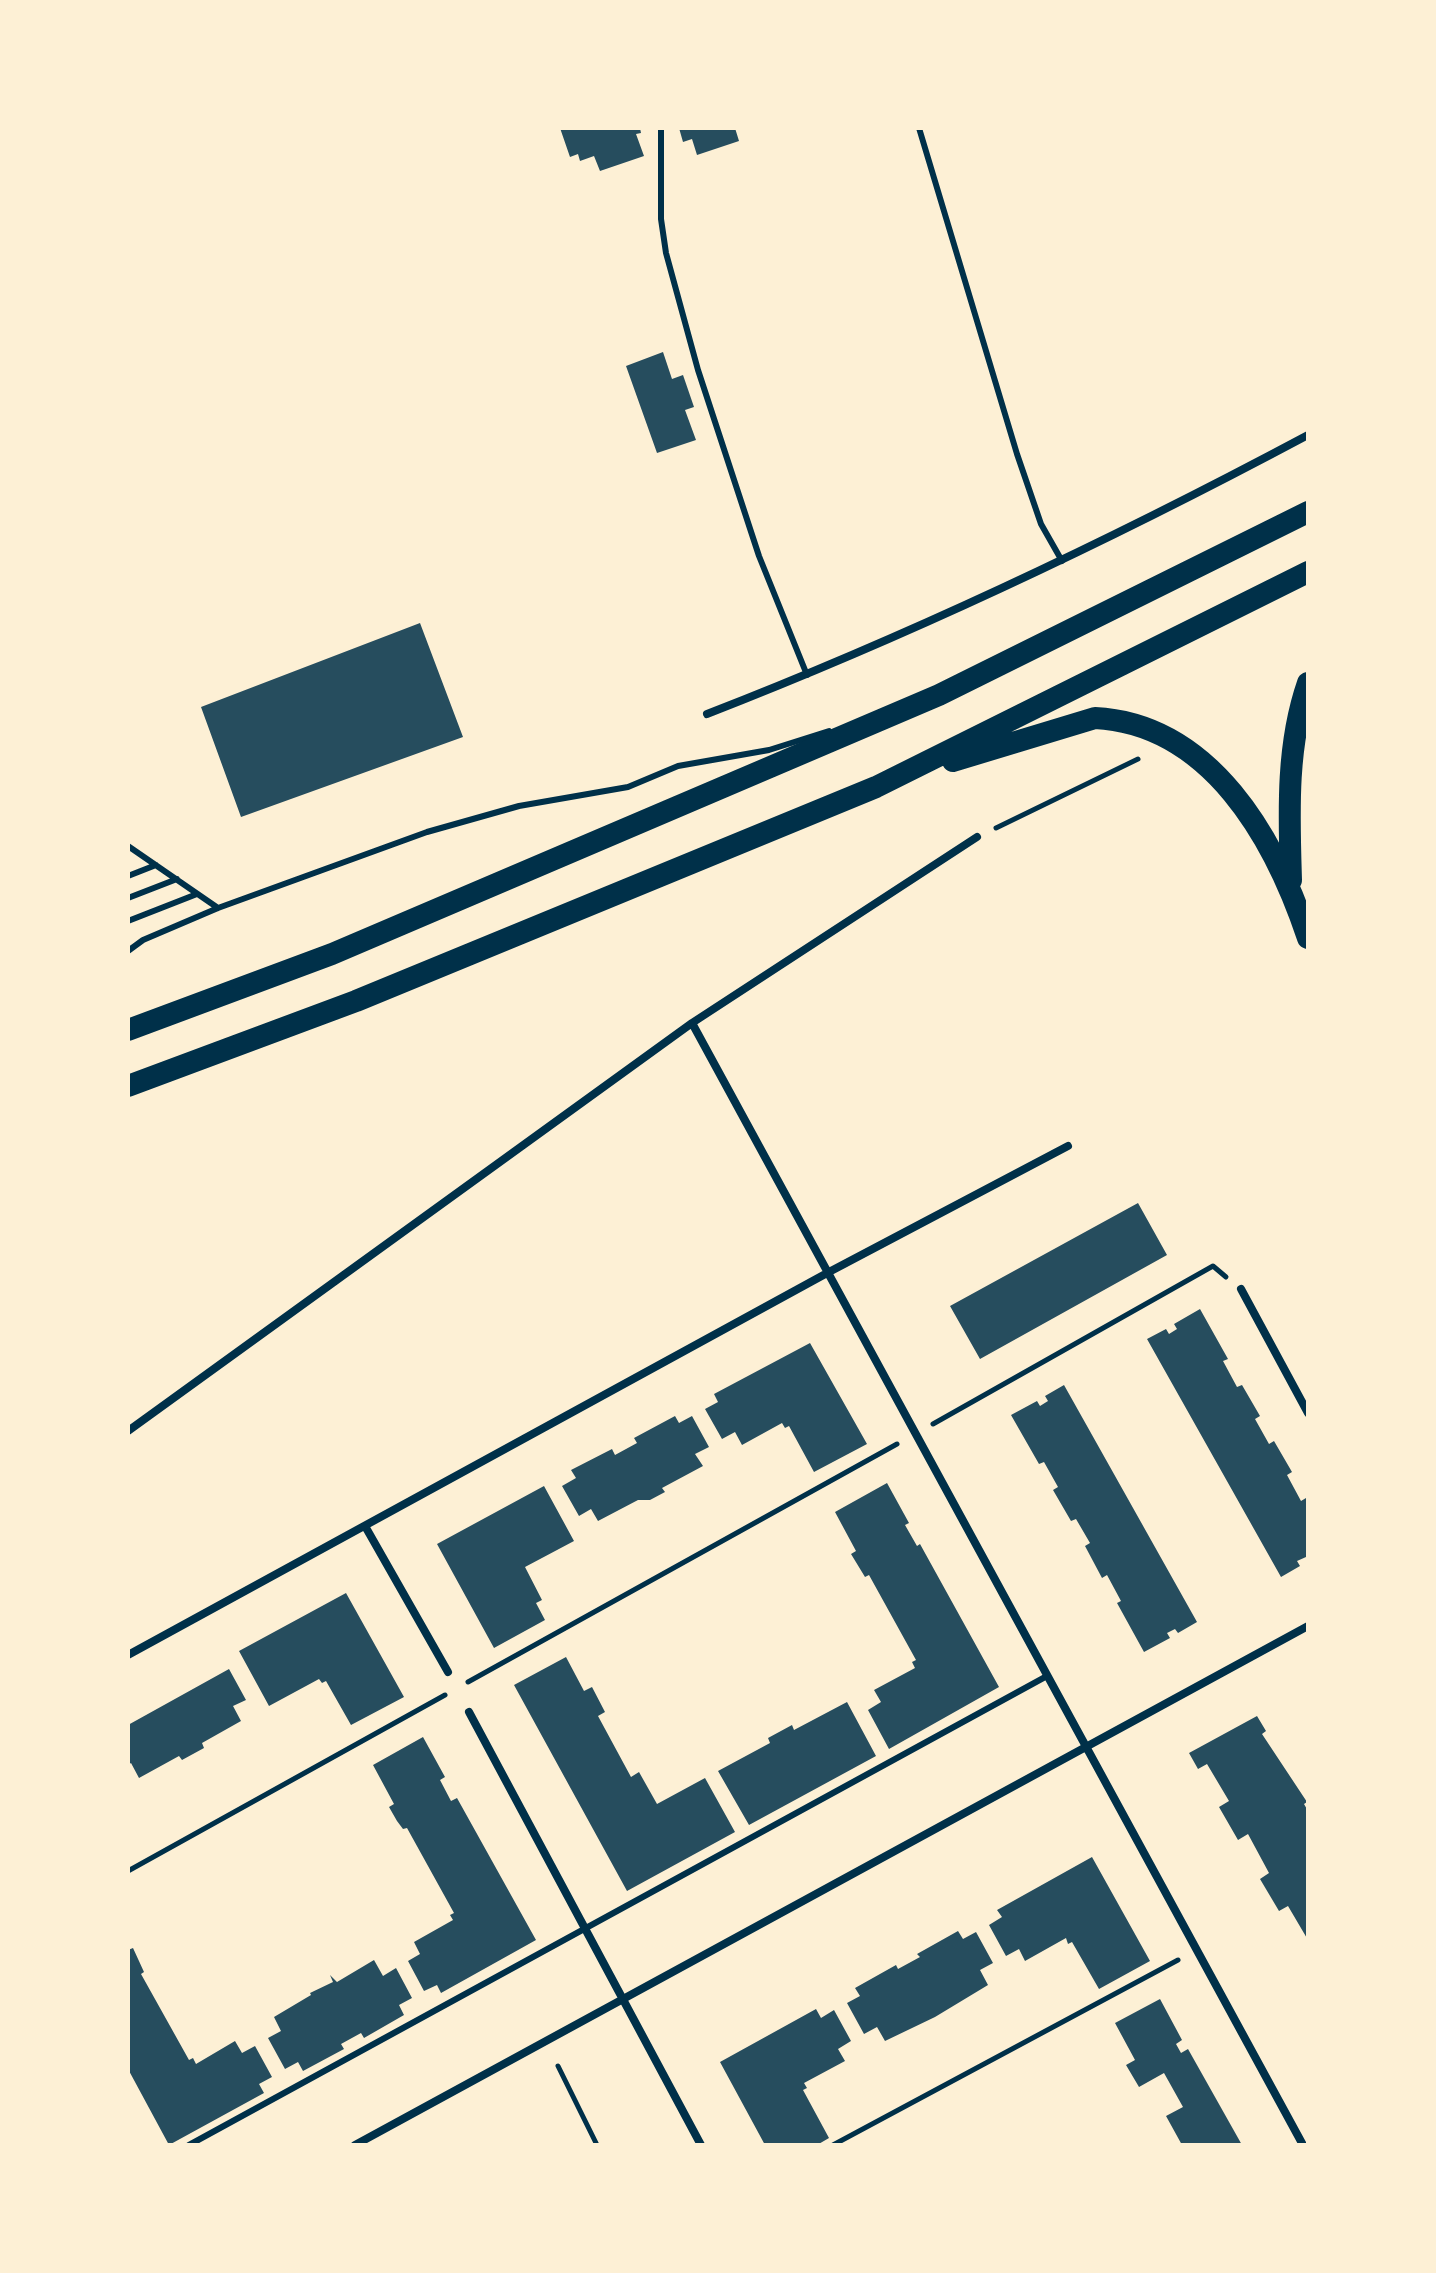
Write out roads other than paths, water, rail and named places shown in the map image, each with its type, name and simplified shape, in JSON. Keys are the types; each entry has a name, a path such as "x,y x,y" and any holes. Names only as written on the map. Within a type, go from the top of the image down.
{"highway":[{"path":"128,1030 347,948 939,695 1308,512"},
{"path":"876,787 1308,572"},
{"path":"1291,886 1292,751 1299,709 1308,683"},
{"path":"128,1086 356,1001 876,787 1072,722 1115,719 1165,735 1206,764 1257,828 1291,886 1308,938"}],"street":[{"path":"707,714 807,675 1062,561 1308,435"},
{"path":"128,1431 692,1023 977,837"},
{"path":"692,1023 1303,2145"},
{"path":"128,1655 829,1272 1068,1146"},
{"path":"1241,1289 1308,1413"},
{"path":"365,1526 448,1672"},
{"path":"355,2145 1308,1626"},
{"path":"469,1712 621,2001 701,2145"}],"lane":[{"path":"661,128 661,219 666,253 698,370 754,542 807,675"},
{"path":"919,128 1017,454 1041,524 1062,561"},
{"path":"128,951 143,940 218,908 427,832 519,806 628,787 678,766 769,750 939,695"},
{"path":"128,846 132,852 218,908"},
{"path":"128,876 156,865"},
{"path":"128,898 177,879"},
{"path":"128,921 197,894"},
{"path":"189,2145 1047,1676"}]}
